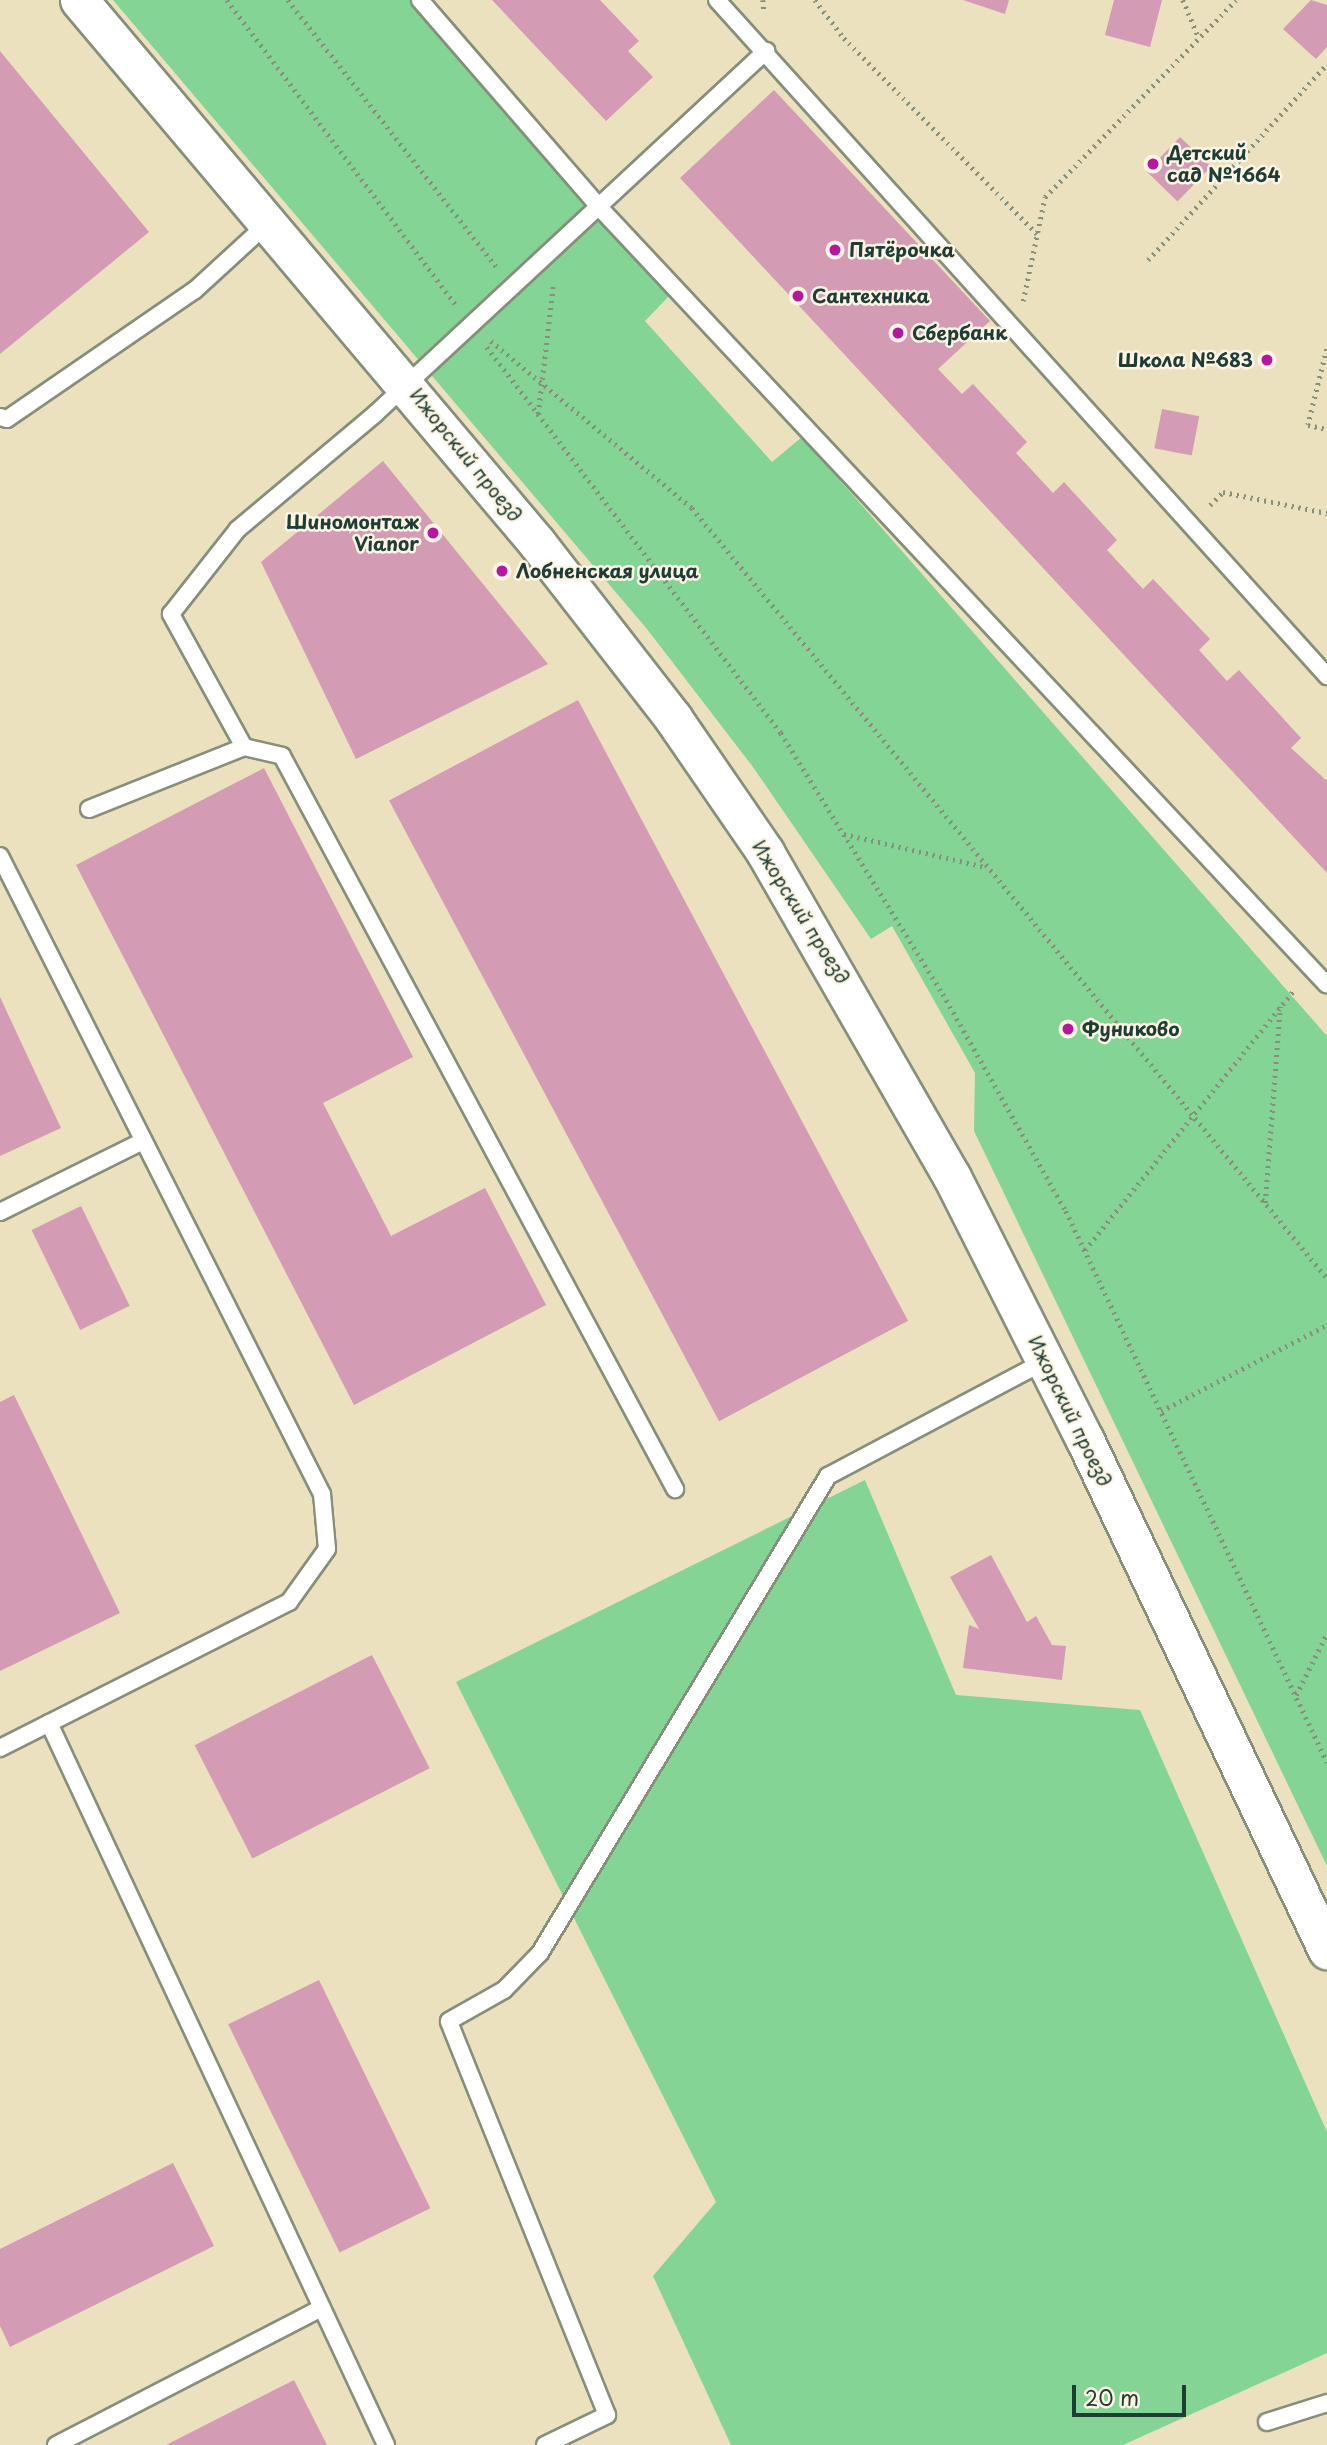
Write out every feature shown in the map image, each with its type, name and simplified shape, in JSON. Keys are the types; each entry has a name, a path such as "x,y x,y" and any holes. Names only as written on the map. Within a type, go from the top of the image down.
{"street":[{"name":"Ижорский проезд","path":"79,0 407,382 673,718 765,852 925,1128 1045,1361 1327,1950"}],"lane":[{"path":"420,0 599,207 1327,985"},
{"path":"717,0 766,51 1327,676"},
{"path":"244,747 171,614 238,529 407,382 766,51"},
{"path":"0,416 8,419 195,290 270,222"},
{"path":"89,809 244,747 282,757 675,1489"},
{"path":"0,856 322,1494 327,1549 289,1602 0,1748"},
{"path":"0,1212 144,1141"},
{"path":"545,2445 607,2415 449,2021 504,1990 540,1954 828,1476 1045,1361"},
{"path":"49,1723 386,2445"},
{"path":"56,2445 322,2308"},
{"path":"1267,2423 1327,2403"}],"path":[{"path":"227,0 781,733 844,833 943,994 1085,1250 1327,1762"},
{"path":"288,0 512,286"},
{"path":"815,0 844,38 1037,235"},
{"path":"1183,0 1199,38"},
{"path":"1017,330 1045,197 1236,0"},
{"path":"1148,260 1327,64"},
{"path":"538,414 539,382 554,282"},
{"path":"469,323 692,508 1327,1278"},
{"path":"1327,349 1308,425 1327,429"},
{"path":"1191,524 1223,492 1327,513"},
{"path":"844,833 988,867"},
{"path":"1085,1250 1312,968"},
{"path":"1265,1203 1280,1006"},
{"path":"1161,1411 1327,1325"},
{"path":"1296,1696 1327,1633"}],"green space":[{"path":"113,0 410,0 670,295 645,321 772,462 802,437 1327,1036 1327,1866 974,1131 975,1073 892,926 871,939 753,767 647,629"},
{"path":"865,1480 956,1695 1140,1710 1327,2132 1327,2353 1123,2445 731,2445 653,2276 716,2202 456,1682"}],"building":[{"path":"492,0 600,0 639,41 628,51 653,77 606,121"},
{"path":"963,0 1009,0 1005,14"},
{"path":"1114,0 1162,0 1150,47 1105,35"},
{"path":"1311,0 1327,5 1327,47 1316,59 1283,29"},
{"path":"0,51 149,232 0,354"},
{"path":"774,90 990,321 938,369 962,394 973,384 1027,442 1016,453 1053,493 1064,482 1117,540 1107,550 1143,589 1153,579 1210,639 1199,650 1227,681 1239,670 1301,738 1291,748 1327,781 1327,873 680,178"},
{"path":"1180,137 1211,167 1178,201 1147,172"},
{"path":"1162,409 1199,416 1192,456 1154,448"},
{"path":"383,461 548,664 356,759 261,562"},
{"path":"578,700 908,1321 719,1421 389,800"},
{"path":"264,768 413,1057 323,1103 391,1236 485,1188 546,1305 354,1405 76,865"},
{"path":"0,997 61,1128 0,1156"},
{"path":"81,1206 130,1306 80,1330 32,1230"},
{"path":"14,1395 120,1613 0,1671 0,1402"},
{"path":"991,1555 1027,1622 1036,1616 1052,1645 1066,1646 1062,1680 963,1668 969,1625 979,1629 950,1577"},
{"path":"372,1655 430,1768 252,1859 195,1745"},
{"path":"319,1980 430,2208 340,2253 228,2024"},
{"path":"173,2163 214,2246 10,2347 0,2326 0,2249"},
{"path":"294,2380 327,2445 166,2445"}],"place":[{"name":"Детский сад №1664","path":"1153,164"},
{"name":"Пятёрочка","path":"835,250"},
{"name":"Сантехника","path":"798,296"},
{"name":"Сбербанк","path":"898,333"},
{"name":"Школа №683","path":"1267,360"},
{"name":"Шиномонтаж Vianor","path":"433,533"},
{"name":"Лобненская улица","path":"502,571"},
{"name":"Фуниково","path":"1068,1029"}]}
